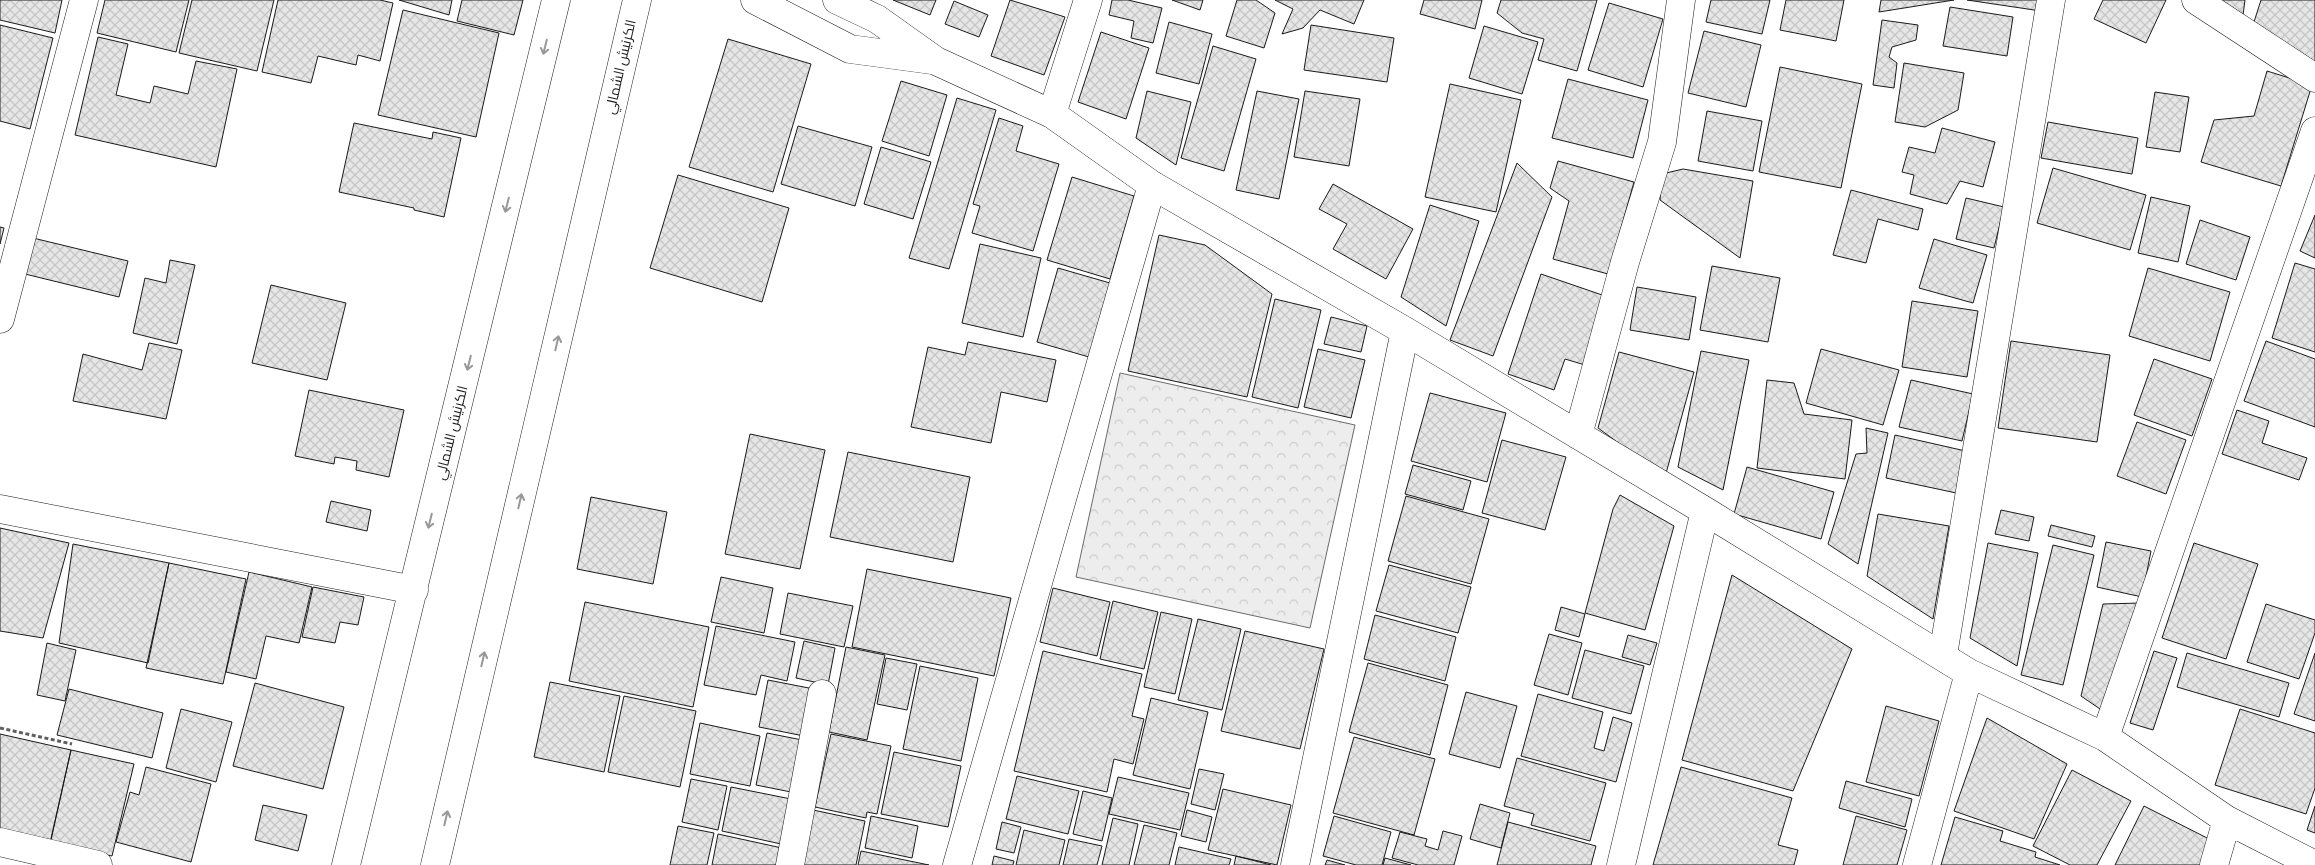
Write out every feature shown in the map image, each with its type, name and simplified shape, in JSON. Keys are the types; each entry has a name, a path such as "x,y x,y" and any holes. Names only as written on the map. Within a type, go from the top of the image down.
{"street":[{"path":"0,319 84,0"},
{"name":"الكرنيش الشمالي","path":"346,865 556,0"},
{"name":"الكرنيش الشمالي","path":"435,865 637,0"},
{"path":"755,0 850,49 936,61"},
{"path":"837,0 877,19 936,61 1052,114 1152,185 1405,331 1705,510 1969,673 2105,737 2227,820 2315,864"},
{"path":"1052,114 1088,0"},
{"path":"1578,435 1625,262 1662,142 1681,0"},
{"path":"1942,655 2052,0"},
{"path":"2196,0 2315,78"},
{"path":"2105,737 2315,131"},
{"path":"957,865 1152,185"},
{"path":"1295,865 1405,331"},
{"path":"0,509 414,590"},
{"path":"1621,865 1705,510"},
{"path":"1917,865 1969,673"},
{"path":"790,865 822,694"},
{"path":"2214,865 2227,820"},
{"path":"0,842 98,865"}],"path":[{"path":"0,728 72,744"}],"green space":[{"path":"1120,373 1355,425 1310,628 1076,577"}],"building":[{"path":"0,0 62,0 55,33 0,20"},
{"path":"105,0 189,0 176,52 97,33"},
{"path":"192,0 274,0 257,71 179,53"},
{"path":"278,0 380,0 393,3 380,61 358,55 356,65 318,56 311,83 262,72"},
{"path":"399,0 452,0 449,15"},
{"path":"462,0 523,0 514,35 457,21"},
{"path":"893,0 936,0 930,15"},
{"path":"1010,0 1065,17 1044,75 991,56"},
{"path":"1112,0 1128,0 1162,8 1153,43 1131,38 1134,21 1109,15"},
{"path":"1172,0 1203,0 1200,10"},
{"path":"1237,0 1256,0 1275,13 1264,48 1226,36"},
{"path":"1275,0 1364,0 1354,24 1320,10 1303,28 1282,34 1293,9"},
{"path":"1424,0 1482,0 1475,29 1420,14"},
{"path":"1501,0 1597,0 1577,71 1538,60 1544,39 1522,33 1497,13"},
{"path":"1711,0 1770,0 1762,34 1706,22"},
{"path":"1786,0 1844,0 1836,41 1780,30"},
{"path":"1881,0 1954,0 1879,12"},
{"path":"1967,0 2042,0 2041,11"},
{"path":"2103,0 2166,0 2146,43 2094,19"},
{"path":"2212,0 2245,0 2243,15"},
{"path":"2261,0 2315,0 2315,67 2253,25"},
{"path":"954,1 988,15 979,37 945,24"},
{"path":"1609,3 1663,19 1643,87 1588,70"},
{"path":"1950,7 2013,17 2007,56 1943,46"},
{"path":"403,10 499,33 476,137 378,115"},
{"path":"1882,20 1918,25 1916,40 1892,47 1889,57 1897,63 1894,88 1873,85"},
{"path":"1169,22 1212,34 1199,84 1156,73"},
{"path":"0,25 53,38 30,129 0,121"},
{"path":"1311,25 1394,38 1387,82 1304,70"},
{"path":"1484,26 1538,42 1522,94 1469,78"},
{"path":"1704,31 1761,45 1746,107 1688,93"},
{"path":"1101,32 1149,48 1126,119 1078,102"},
{"path":"98,37 128,44 116,95 150,103 154,86 188,94 196,61 237,69 216,167 75,135"},
{"path":"728,39 811,64 773,192 689,167"},
{"path":"1213,46 1256,59 1224,171 1181,158"},
{"path":"1904,63 1964,73 1958,110 1925,127 1895,122"},
{"path":"1780,67 1862,84 1841,188 1759,172"},
{"path":"2267,71 2312,85 2281,186 2201,162 2214,120 2254,116"},
{"path":"1568,79 1648,100 1633,158 1552,138"},
{"path":"901,81 947,95 929,156 882,141"},
{"path":"1450,84 1521,100 1496,212 1425,197"},
{"path":"1147,91 1191,102 1176,165 1136,138"},
{"path":"1257,91 1299,99 1279,199 1236,190"},
{"path":"1305,91 1360,99 1349,166 1294,157"},
{"path":"2155,92 2189,97 2180,152 2146,147"},
{"path":"957,98 996,110 949,269 909,258"},
{"path":"1707,111 1762,121 1753,171 1698,161"},
{"path":"999,118 1023,126 1016,151 1059,164 1033,251 972,233 980,206 973,204"},
{"path":"2048,122 2138,138 2132,174 2041,158"},
{"path":"354,123 432,139 433,132 461,138 444,217 414,210 414,208 339,192"},
{"path":"798,126 872,147 855,206 781,184"},
{"path":"1942,128 1995,142 1983,187 1960,181 1947,204 1910,194 1914,175 1902,172 1909,147 1935,153"},
{"path":"881,147 931,162 913,219 864,204"},
{"path":"1558,161 1634,182 1608,274 1553,259 1569,201 1550,188"},
{"path":"1517,163 1552,197 1493,356 1450,340"},
{"path":"2053,168 2146,195 2130,250 2037,223"},
{"path":"1683,169 1753,181 1740,258 1660,200 1662,174"},
{"path":"678,175 789,208 762,302 650,268"},
{"path":"1072,177 1134,196 1110,279 1047,260"},
{"path":"1333,184 1413,229 1386,279 1333,249 1347,224 1319,209"},
{"path":"1851,190 1923,209 1918,230 1878,219 1866,263 1833,255"},
{"path":"2151,197 2190,206 2178,262 2138,253"},
{"path":"1966,198 2004,207 1994,248 1956,239"},
{"path":"1430,205 1479,221 1446,326 1401,297"},
{"path":"2315,215 2315,258 2300,251"},
{"path":"2200,220 2250,237 2236,280 2186,264"},
{"path":"0,227 4,228 0,244"},
{"path":"1159,235 1205,245 1272,294 1247,397 1128,371"},
{"path":"33,238 128,261 119,297 25,274"},
{"path":"1934,239 1987,255 1973,303 1919,288"},
{"path":"980,244 1041,258 1023,337 962,323"},
{"path":"170,260 195,265 177,344 133,333 145,278 166,283"},
{"path":"2295,263 2315,269 2315,352 2272,338"},
{"path":"1712,266 1780,278 1768,342 1700,330"},
{"path":"1058,268 1110,283 1089,357 1037,342"},
{"path":"2148,268 2230,292 2210,361 2129,336"},
{"path":"1541,274 1608,297 1585,365 1565,359 1554,390 1508,374"},
{"path":"271,285 346,303 327,380 252,363"},
{"path":"1637,287 1696,297 1689,340 1630,330"},
{"path":"1275,299 1321,310 1298,408 1252,397"},
{"path":"1912,301 1978,311 1967,377 1902,367"},
{"path":"1331,317 1367,326 1361,352 1324,344"},
{"path":"2011,341 2110,355 2097,442 1998,428"},
{"path":"2266,341 2315,359 2315,427 2244,401"},
{"path":"968,342 1056,360 1047,402 1001,392 991,443 911,427 928,347 965,355"},
{"path":"149,343 182,350 166,419 73,401 83,354 142,370"},
{"path":"1318,349 1365,360 1351,418 1304,407"},
{"path":"1821,349 1899,370 1883,425 1806,403"},
{"path":"1701,351 1749,360 1723,490 1678,467"},
{"path":"1619,352 1694,372 1665,477 1598,428"},
{"path":"2154,359 2212,379 2192,436 2134,415"},
{"path":"1767,380 1794,383 1804,414 1852,420 1845,479 1757,468"},
{"path":"1911,380 1973,394 1962,441 1899,427"},
{"path":"309,390 404,410 389,477 356,470 357,461 335,457 334,464 295,456"},
{"path":"1430,393 1506,413 1487,482 1411,461"},
{"path":"2237,410 2269,421 2262,443 2307,458 2299,480 2222,454"},
{"path":"2137,422 2186,440 2166,494 2117,476"},
{"path":"1866,428 1888,433 1858,564 1828,544 1856,454 1867,453"},
{"path":"750,434 825,450 800,569 725,554"},
{"path":"1895,435 1970,452 1961,494 1886,478"},
{"path":"1502,440 1566,457 1545,530 1482,513"},
{"path":"848,452 970,477 953,562 830,537"},
{"path":"1413,465 1471,481 1463,510 1405,494"},
{"path":"1747,467 1834,492 1821,539 1734,514"},
{"path":"1620,495 1674,526 1645,630 1585,613 1613,509"},
{"path":"1406,496 1489,519 1471,584 1388,561"},
{"path":"591,497 667,512 653,584 577,569"},
{"path":"331,501 371,510 367,531 326,522"},
{"path":"2001,510 2034,517 2029,541 1995,534"},
{"path":"1878,514 1949,526 1933,619 1867,576"},
{"path":"2051,525 2095,536 2092,547 2048,536"},
{"path":"0,528 69,543 43,638 0,631"},
{"path":"2106,542 2151,551 2142,597 2097,587"},
{"path":"1988,543 2038,553 2017,666 1970,638"},
{"path":"2194,543 2258,564 2226,659 2162,638"},
{"path":"73,544 169,563 148,663 59,643"},
{"path":"2053,545 2094,555 2063,685 2021,675"},
{"path":"169,563 246,579 223,684 146,668"},
{"path":"1389,565 1471,587 1458,633 1376,611"},
{"path":"867,569 1011,598 994,676 852,647"},
{"path":"249,572 312,587 299,643 266,636 256,679 226,672"},
{"path":"1732,575 1852,649 1793,791 1682,760"},
{"path":"721,577 773,588 764,633 711,622"},
{"path":"313,587 364,597 358,625 340,622 335,643 302,637"},
{"path":"1053,588 1110,602 1097,656 1040,642"},
{"path":"788,593 853,606 844,647 780,634"},
{"path":"1113,601 1158,612 1144,669 1100,659"},
{"path":"585,602 709,627 693,707 569,681"},
{"path":"2141,603 2103,711 2081,696 2103,604"},
{"path":"2266,604 2315,620 2315,633 2299,679 2247,662"},
{"path":"1561,607 1585,614 1579,637 1555,630"},
{"path":"1161,612 1192,619 1175,694 1144,687"},
{"path":"1375,615 1456,637 1445,681 1364,659"},
{"path":"1198,619 1241,629 1222,710 1178,700"},
{"path":"716,626 795,642 787,681 761,675 756,695 704,685"},
{"path":"1245,631 1324,649 1300,749 1221,731"},
{"path":"1549,634 1582,643 1568,695 1534,685"},
{"path":"1628,635 1657,643 1650,665 1622,657"},
{"path":"804,641 835,648 828,685 796,678"},
{"path":"47,643 76,650 65,701 37,695"},
{"path":"846,647 885,655 867,740 829,732"},
{"path":"1585,650 1644,666 1631,714 1572,698"},
{"path":"1043,651 1142,674 1132,716 1144,719 1133,764 1114,759 1107,792 1014,771"},
{"path":"2154,651 2177,658 2153,730 2130,723"},
{"path":"2187,653 2289,683 2279,717 2177,687"},
{"path":"2315,653 2315,721 2294,714"},
{"path":"886,658 917,664 907,710 877,704"},
{"path":"1368,663 1448,685 1430,755 1349,732"},
{"path":"920,666 978,678 961,761 903,749"},
{"path":"768,680 814,689 804,736 759,727"},
{"path":"550,682 620,696 604,772 534,757"},
{"path":"255,683 344,707 323,789 233,766"},
{"path":"69,689 163,713 152,758 57,735"},
{"path":"1466,692 1517,706 1500,768 1449,754"},
{"path":"1538,694 1603,712 1594,748 1604,751 1613,717 1632,723 1616,782 1521,756"},
{"path":"624,696 696,711 680,787 608,772"},
{"path":"1151,698 1208,712 1190,789 1133,775"},
{"path":"1886,706 1939,721 1919,796 1866,782"},
{"path":"181,709 232,722 216,782 166,768"},
{"path":"2240,709 2315,733 2315,788 2306,814 2215,785"},
{"path":"1987,718 2067,764 2034,839 1954,811"},
{"path":"700,723 760,736 750,786 690,774"},
{"path":"767,733 802,740 791,792 756,785"},
{"path":"0,734 71,750 51,840 0,829"},
{"path":"831,734 891,746 877,814 867,812 866,818 815,807"},
{"path":"1354,737 1435,759 1414,835 1333,813"},
{"path":"71,750 134,764 112,856 50,843"},
{"path":"894,752 961,766 948,827 881,814"},
{"path":"1517,758 1606,783 1590,841 1531,825 1534,814 1504,806"},
{"path":"146,767 211,784 191,862 116,842 130,792 139,795"},
{"path":"1681,767 1792,798 1778,845 1798,850 1794,865 1653,865"},
{"path":"1199,769 1224,774 1215,810 1191,804"},
{"path":"2072,770 2131,801 2097,865 2070,865 2033,846"},
{"path":"1017,776 1079,791 1068,834 1006,819"},
{"path":"1118,777 1189,793 1180,830 1109,814"},
{"path":"691,779 727,786 718,830 682,822"},
{"path":"1846,781 1912,799 1905,827 1839,808"},
{"path":"731,787 791,799 781,844 722,831"},
{"path":"1223,789 1291,805 1277,865 1208,850"},
{"path":"1083,791 1112,798 1102,841 1073,834"},
{"path":"1480,804 1510,813 1501,848 1470,839"},
{"path":"263,805 307,815 298,851 255,840"},
{"path":"2144,806 2213,841 2205,865 2115,865"},
{"path":"2315,806 2315,833 2307,830"},
{"path":"813,810 865,821 856,865 802,865"},
{"path":"1187,810 1212,817 1206,842 1181,836"},
{"path":"871,816 918,826 912,858 865,848"},
{"path":"1334,816 1391,832 1382,865 1356,865 1323,856"},
{"path":"1856,816 1907,830 1897,865 1843,865"},
{"path":"1955,817 2003,831 2000,841 2036,852 2035,857 2060,865 1941,865"},
{"path":"1113,818 1138,824 1129,865 1102,865"},
{"path":"1002,822 1021,827 1014,853 996,849"},
{"path":"1508,822 1596,846 1591,865 1497,865"},
{"path":"1144,825 1177,833 1169,865 1134,865"},
{"path":"678,826 714,833 707,865 670,865"},
{"path":"1024,830 1065,840 1059,865 1016,865"},
{"path":"1443,831 1462,836 1454,865 1418,865 1392,858 1400,832 1427,839 1425,846 1438,850"},
{"path":"718,834 782,848 778,865 712,865"},
{"path":"1069,839 1102,846 1097,865 1063,865"},
{"path":"1179,847 1231,859 1229,865 1175,865"},
{"path":"861,851 929,865 858,865"},
{"path":"994,856 1014,861 1013,865 992,865"},
{"path":"1236,856 1271,865 1234,865"},
{"path":"1385,858 1411,865 1383,865"},
{"path":"1327,860 1345,865 1325,865"}]}
